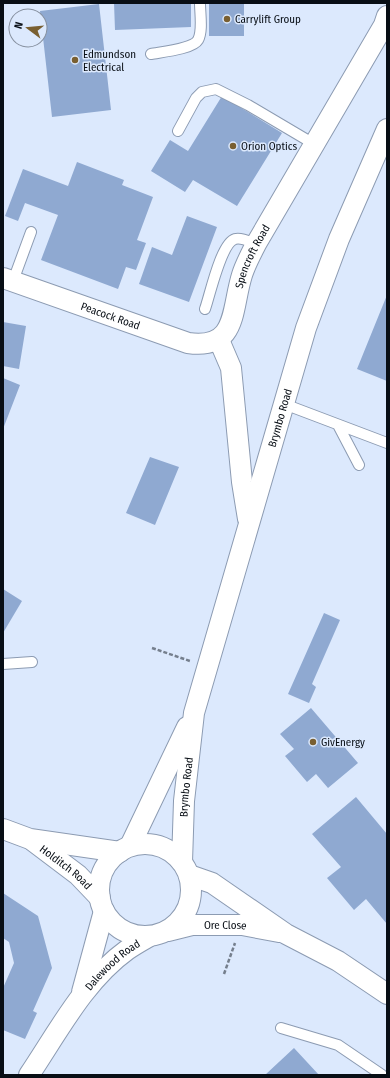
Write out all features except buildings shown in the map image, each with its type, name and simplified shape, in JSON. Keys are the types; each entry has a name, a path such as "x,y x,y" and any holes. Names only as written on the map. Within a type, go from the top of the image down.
{"street":[{"name":"Spencroft Road","path":"219,340 227,332 242,274 256,244 384,25 387,16"},
{"name":"Brymbo Road","path":"186,868 184,802 194,713 306,328 339,239 387,130"},
{"name":"Peacock Road","path":"8,280 188,343 209,344 219,340"},
{"path":"219,340 231,368 242,482 249,522"},
{"name":"Brymbo Road","path":"125,849 194,713"},
{"name":"Holditch Road","path":"3,829 30,839 58,858 102,904"},
{"name":"Holditch Road","path":"30,839 125,849"},
{"path":"149,844 161,847 169,850 186,868 191,895 187,910 175,925 157,934 138,935 125,931 113,922 102,904 99,888 102,875 110,860 125,849 149,844"},
{"name":"Ore Close","path":"186,868 286,934 338,961 387,994"},
{"name":"Dalewood Road","path":"79,999 102,904"},
{"name":"Ore Close","path":"157,934 192,925 242,925 286,934"},
{"name":"Dalewood Road","path":"29,1075 79,999 102,973 126,950 157,934"}],"lane":[{"path":"151,54 192,45 198,40 200,32 200,3"},
{"path":"178,131 196,98 202,92 216,89 314,144"},
{"path":"8,280 31,232"},
{"path":"205,309 222,257 228,244 235,239 242,239 256,244"},
{"path":"284,404 387,443"},
{"path":"338,425 359,465"},
{"path":"3,664 32,662"},
{"path":"281,1028 338,1045 382,1075"}],"path":[{"path":"152,648 207,667"},
{"path":"224,974 242,925"}],"place":[{"name":"Carrylift Group","path":"227,19"},
{"name":"Edmundson Electrical","path":"75,60"},
{"name":"Orion Optics","path":"233,146"},
{"name":"GivEnergy","path":"313,742"}]}
